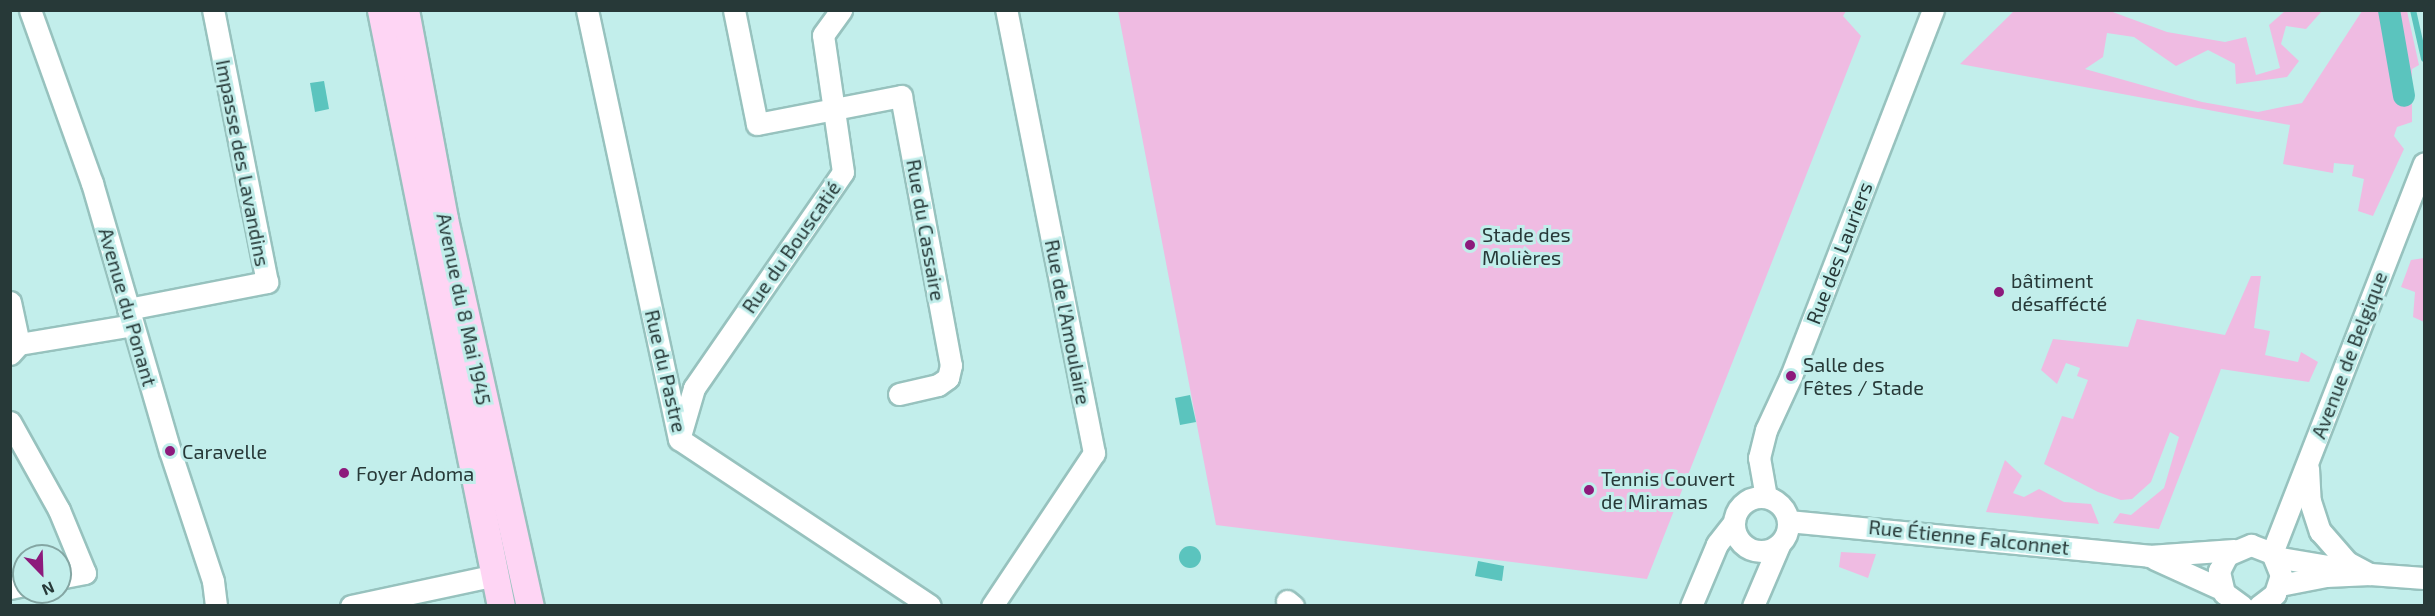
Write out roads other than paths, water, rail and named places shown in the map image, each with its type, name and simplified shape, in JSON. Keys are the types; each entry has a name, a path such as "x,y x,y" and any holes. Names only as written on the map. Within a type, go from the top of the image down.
{"main road":[{"name":"Avenue du 8 Mai 1945","path":"381,10 501,606"},
{"name":"Avenue du 8 Mai 1945","path":"405,10 444,219 530,606"}],"street":[{"name":"Avenue du Ponant","path":"30,10 92,183 130,317 213,581 216,606"},
{"name":"Impasse des Lavandins","path":"130,317 267,282 213,10"},
{"name":"Rue du Pastre","path":"587,10 679,439 930,606"},
{"path":"734,10 757,124 836,110"},
{"name":"Rue du Bouscatié","path":"679,439 694,388 843,172 836,110 823,35 841,10"},
{"name":"Rue de l'Amoulaire","path":"992,606 1094,453 1006,10"},
{"name":"Rue des Lauriers","path":"1766,497 1759,458 1766,430 1791,376 1933,10"},
{"name":"Rue du Cassaire","path":"836,110 901,96 951,365 948,378 938,385 899,394"},
{"name":"Avenue de Belgique","path":"2273,555 2288,509 2424,164"},
{"path":"10,302 15,349 130,317"},
{"path":"10,422 60,510 85,573 72,576"},
{"path":"2308,460 2310,501 2320,531 2347,562 2370,574"},
{"path":"1691,606 1717,544 1734,522 1741,505 1757,497 1766,497 1781,505 1788,521 1753,606"},
{"name":"Avenue de Belgique","path":"2238,548 2288,509"},
{"name":"Rue Étienne Falconnet","path":"1788,521 2149,556 2260,547 2273,555"},
{"path":"1734,522 1745,546 1763,551 1779,545"},
{"path":"2223,596 2222,563 2238,548"},
{"path":"2273,555 2370,574 2424,579"},
{"path":"2259,606 2275,594 2280,585 2280,566 2273,555"},
{"name":"Rue Étienne Falconnet","path":"2149,556 2241,606"},
{"path":"2280,585 2326,576 2370,574"},
{"path":"351,606 495,575"}],"water":[{"path":"324,81 329,109 315,112 310,83"},
{"path":"1190,395 1196,422 1180,425 1175,398"},
{"path":"1190,546 1198,549 1201,557 1198,565 1190,568 1182,565 1179,557 1182,549"},
{"path":"1478,561 1504,566 1502,581 1475,576"}],"waterway":[{"path":"2389,10 2404,96"},
{"path":"2413,10 2424,59"}],"place":[{"name":"Stade des Molières","path":"1470,245"},
{"name":"bâtiment désaffécté","path":"1999,292"},
{"name":"Salle des Fêtes / Stade","path":"1791,376"},
{"name":"Caravelle","path":"170,451"},
{"name":"Foyer Adoma","path":"344,473"},
{"name":"Tennis Couvert de Miramas","path":"1589,490"}]}
